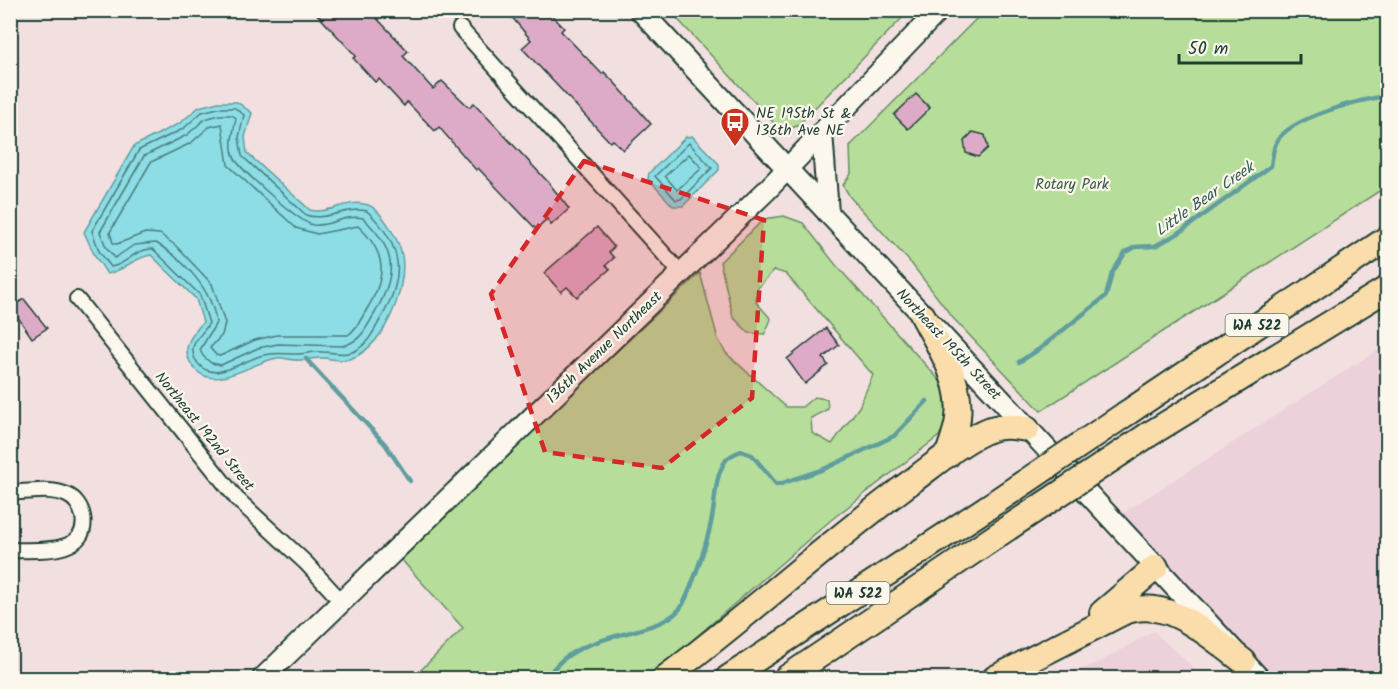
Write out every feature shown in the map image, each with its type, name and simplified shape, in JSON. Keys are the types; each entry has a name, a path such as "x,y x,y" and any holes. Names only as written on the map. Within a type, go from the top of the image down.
{"highway":[{"name":"WA 522","path":"728,678 988,507 1388,238"},
{"name":"WA 522","path":"786,678 1148,435 1388,288"},
{"path":"923,316 948,366 958,398 958,420 948,455"},
{"path":"665,678 712,643 867,516 948,455 989,430 1006,426 1027,429"},
{"path":"1043,653 1099,615 1156,567"},
{"path":"995,678 1130,610 1153,608 1182,618 1243,661"}],"main road":[{"name":"Northeast 195th Street","path":"640,10 1259,678"},
{"name":"136th Avenue Northeast","path":"263,678 766,191 939,10"},
{"path":"822,132 828,213"}],"street":[{"path":"460,28 681,273"},
{"name":"Northeast 192nd Street","path":"77,299 237,499 306,563 342,602"},
{"path":"10,492 55,492 67,495 76,501 84,520 78,539 67,546 54,550 10,550"}],"highlighted area":[{"path":"584,161 764,220 752,398 662,468 545,452 491,294"}],"shaded area":[{"path":"1387,344 1387,678 1258,678 1112,520"},
{"path":"1153,631 1205,678 1060,678 1100,662"}],"green space":[{"path":"670,11 909,11 797,126 787,129 773,122"},
{"name":"Rotary Park","path":"984,11 1387,11 1387,186 1041,411 953,318 911,263 850,197 843,185 851,174 850,146"},
{"path":"784,216 803,223 836,265 940,381 948,409 946,421 939,436 831,520 649,678 413,678 463,628 399,557 700,273 718,339 726,353 786,407 802,407 814,397 827,399 828,409 811,418 812,433 832,444 859,407 873,375 786,274 774,270 757,289 756,302 771,319 765,334 749,333 733,317 720,262 764,219"}],"water":[{"path":"218,102 237,102 252,113 245,137 247,153 310,210 317,211 360,203 368,205 379,213 394,235 401,250 403,270 396,302 381,333 358,355 345,360 277,358 231,375 219,378 208,377 198,372 190,362 187,351 189,341 203,322 196,299 151,255 107,274 94,254 84,232 134,146 180,123 199,107"},
{"path":"692,136 719,164 719,170 683,206 673,206 648,179 649,173 686,137"}],"building":[{"path":"313,10 369,10 408,51 403,56 433,89 442,81 469,107 474,103 549,183 569,209 551,225 547,219 536,229 478,168 476,170 439,127 435,131 407,102 404,106 379,79 375,82 353,58 356,56"},
{"path":"506,10 547,10 564,28 561,31 602,74 604,72 614,82 651,124 623,150 613,140 610,142 522,48 531,40"},
{"path":"916,94 930,108 908,129 894,115"},
{"path":"973,132 985,135 988,148 978,157 966,153 964,141"},
{"path":"597,227 614,247 609,252 614,258 606,265 610,269 577,297 567,287 561,292 544,273"},
{"path":"24,299 47,328 32,338 11,307"},
{"path":"826,328 839,345 823,358 828,365 805,384 787,359"}],"waterway":[{"name":"Little Bear Creek","path":"1019,362 1038,350 1106,296 1112,273 1125,253 1135,247 1155,246 1179,233 1271,166 1276,143 1294,126 1326,111 1388,96"},
{"path":"306,359 385,444 410,481"},
{"name":"Little Bear Creek","path":"547,678 561,661 578,650 598,641 658,623 673,615 683,604 696,574 707,538 719,474 729,457 741,451 752,455 777,485 824,469 894,436 927,401"}],"place":[{"name":"NE 195th St & 136th Ave NE","path":"735,148"}]}
